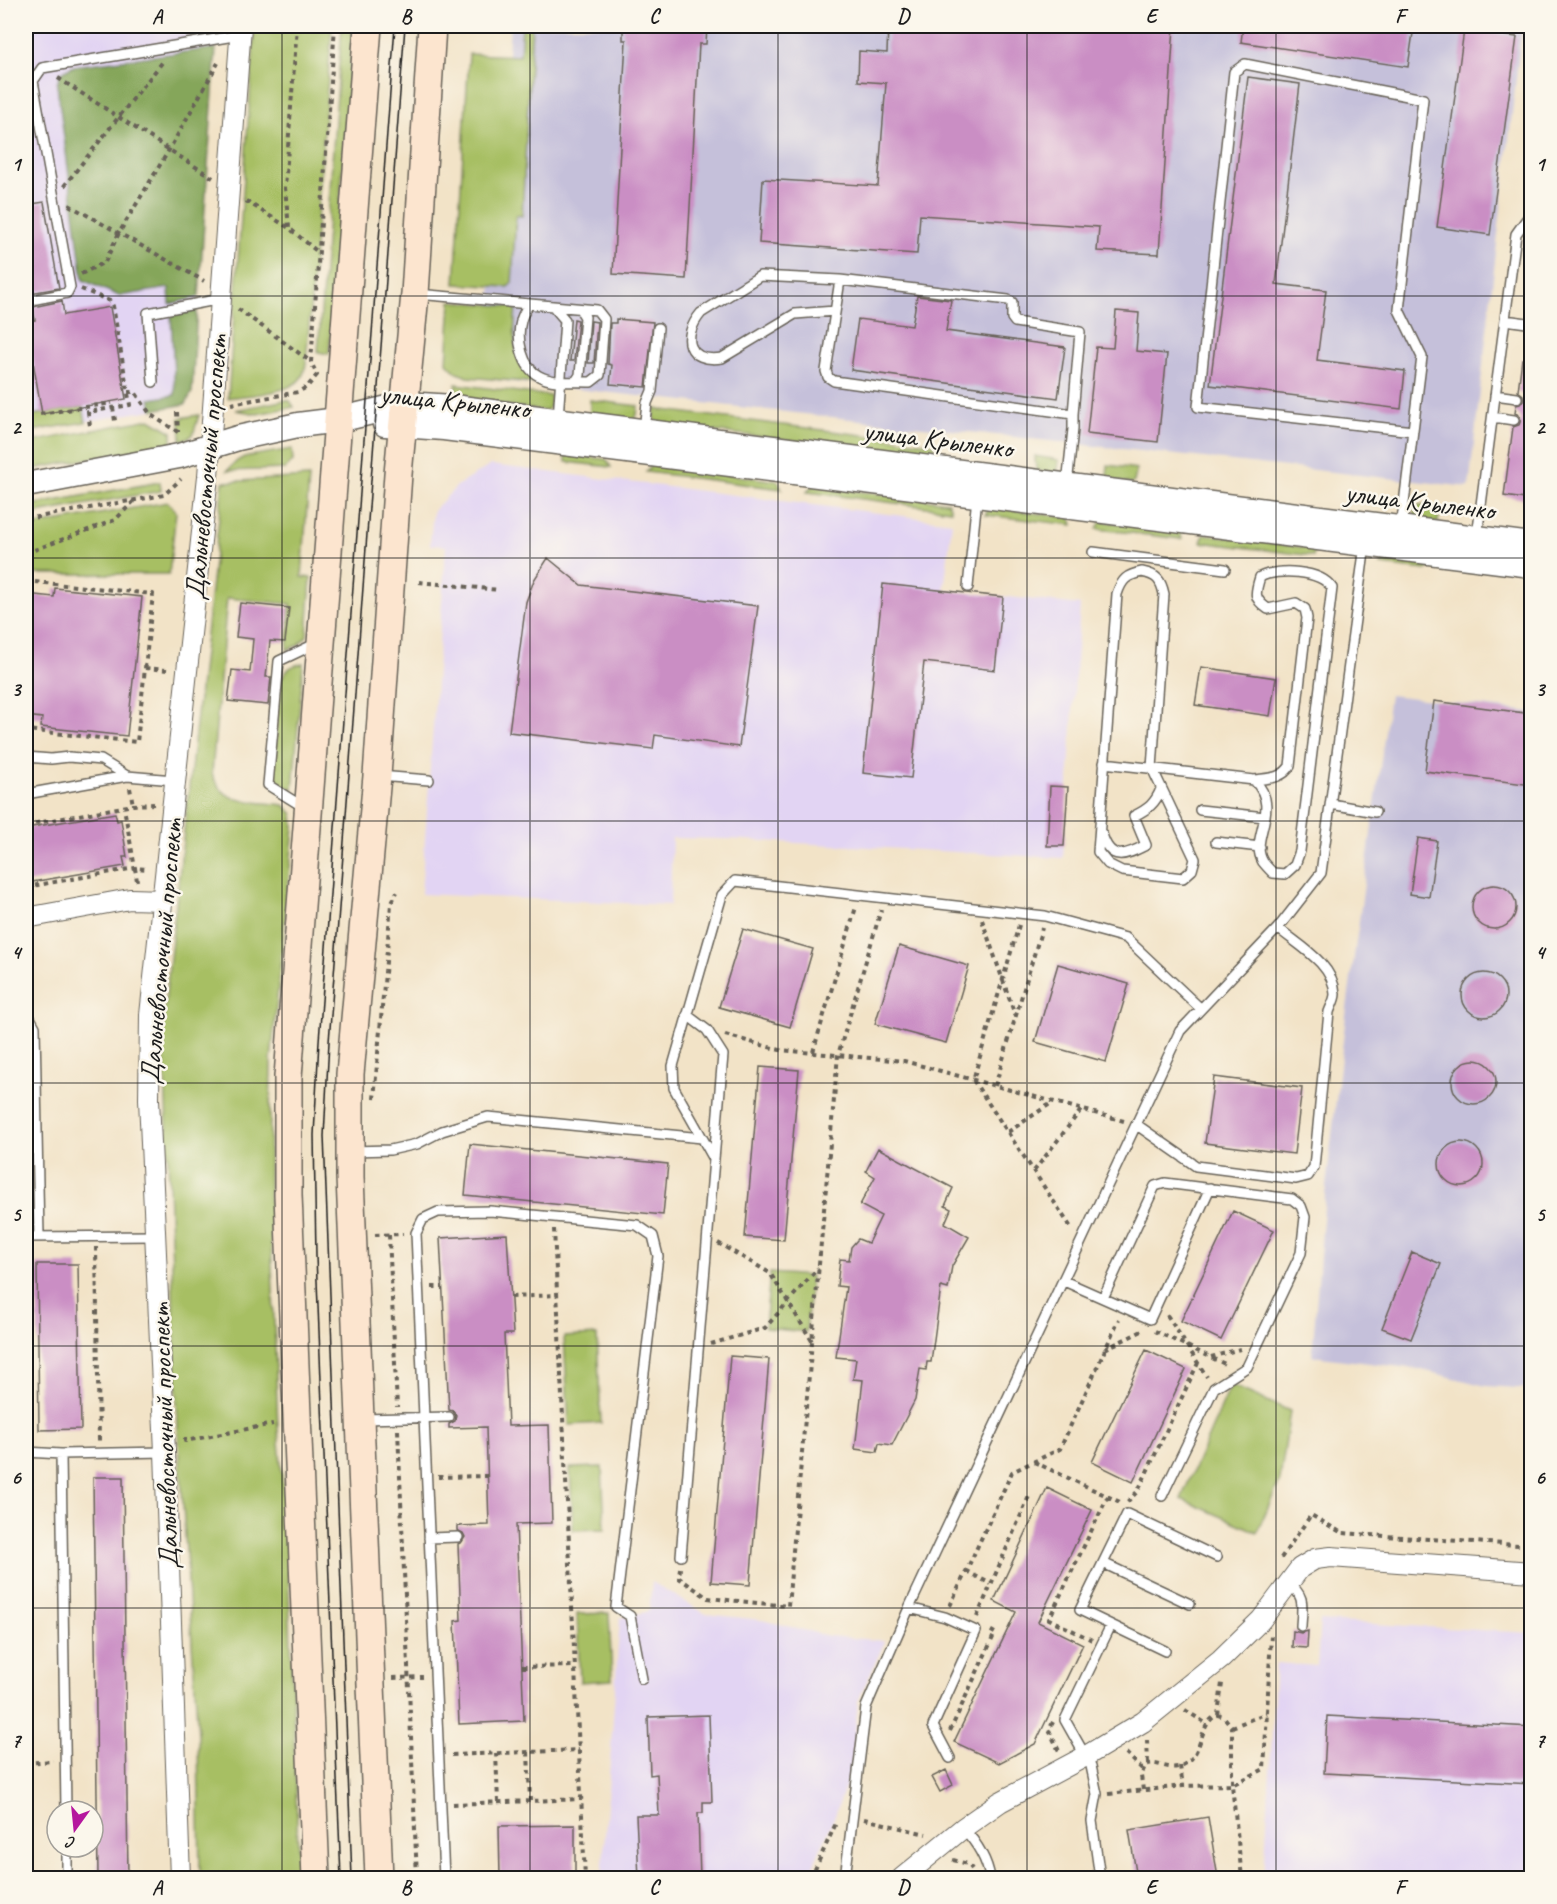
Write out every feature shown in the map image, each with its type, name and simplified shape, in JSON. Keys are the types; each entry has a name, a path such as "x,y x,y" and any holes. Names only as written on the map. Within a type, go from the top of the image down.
{"main road":[{"path":"316,1878 288,1195 288,1077 368,26"},
{"path":"379,1878 359,1419 350,1151 350,1074 377,776 415,294 432,26"}],"street":[{"name":"Дальневосточный проспект","path":"180,1878 165,1452 149,1099 150,1015 210,447 241,31"},
{"name":"улица Крыленко","path":"26,485 179,456 238,438 298,425 404,415 446,407 556,431 1476,548 1532,565"},
{"name":"улица Крыленко","path":"642,442 978,495 1066,496"},
{"name":"улица Крыленко","path":"1476,548 1532,545"},
{"path":"26,918 130,899 163,900"},
{"path":"902,1878 963,1828 1000,1802 1086,1756 1143,1722 1221,1659 1260,1620 1300,1568 1315,1559 1331,1557 1532,1572"}],"lane":[{"path":"26,301 67,293 70,285 33,81 42,68 176,46 241,31"},
{"path":"1400,538 1422,357 1399,310 1423,99 1245,64 1234,72 1198,407 1413,431"},
{"path":"1476,548 1516,234 1526,220 1532,218"},
{"path":"835,311 795,314 722,358 710,360 698,357 692,349 691,330 700,313 760,276 840,280 1008,300 1013,305 1012,318 1015,322 1080,332 1066,496"},
{"path":"840,280 826,371 828,377 834,381 1073,414"},
{"path":"415,294 553,306 580,309 597,310 604,319 600,375 591,382 561,380 538,376 529,367 519,337 521,320 529,304"},
{"path":"153,382 148,313 221,299"},
{"path":"553,306 565,320 556,431"},
{"path":"576,381 580,375 585,317 580,309"},
{"path":"1505,320 1527,323"},
{"path":"642,442 647,403 652,391 658,328"},
{"path":"1495,395 1517,398"},
{"path":"1492,417 1514,420"},
{"path":"968,587 978,495"},
{"path":"845,1878 866,1707 909,1608 1180,1031 1278,928 1321,873 1366,534"},
{"path":"1094,552 1225,569"},
{"path":"1142,572 1153,574 1161,582 1164,594 1152,768 1196,859 1192,870 1183,878 1122,871 1108,864 1098,852 1117,594 1121,581 1130,574 1142,572"},
{"path":"1104,763 1254,780 1277,777 1286,772 1290,766 1307,618 1305,609 1296,603 1268,609 1256,598 1256,589 1260,577 1270,572 1319,576 1328,581 1332,588 1300,851 1295,865 1285,874 1273,873 1262,861 1260,847 1267,798 1262,788 1254,780"},
{"path":"308,810 268,785 279,661 322,640"},
{"path":"26,757 102,760 127,776"},
{"path":"26,794 127,776 174,780"},
{"path":"377,776 429,780"},
{"path":"1099,825 1105,846 1116,854 1129,854 1146,845 1134,816 1148,810 1156,802 1161,789"},
{"path":"1331,804 1375,812"},
{"path":"1200,810 1265,817"},
{"path":"1216,842 1260,847"},
{"path":"714,1159 674,1088 673,1066 722,895 735,881 1045,916 1126,938 1201,1009"},
{"path":"1137,1125 1196,1166 1296,1179 1308,1176 1314,1167 1329,1012 1335,996 1333,980 1323,965 1278,928"},
{"path":"26,1014 35,1027 39,1237"},
{"path":"681,1556 723,1055 707,1030 687,1015"},
{"path":"350,1151 390,1150 417,1144 442,1131 488,1117 702,1138"},
{"path":"1103,1298 1155,1186 1164,1183 1292,1199 1301,1206 1305,1217 1301,1253 1255,1351 1247,1367 1214,1388 1162,1496"},
{"path":"1064,1281 1150,1319 1210,1188"},
{"path":"444,1878 416,1233 423,1219 438,1212 490,1210 637,1225 653,1236 658,1256 616,1607 630,1616 642,1679"},
{"path":"26,1237 156,1236"},
{"path":"359,1419 449,1417"},
{"path":"26,1452 61,1454 165,1452"},
{"path":"61,1454 66,1799"},
{"path":"1165,1651 1080,1610 1127,1514 1217,1557"},
{"path":"429,1539 458,1538"},
{"path":"1103,1563 1190,1604"},
{"path":"1288,1583 1298,1591 1303,1600 1301,1626"},
{"path":"909,1608 945,1617 976,1631 933,1726 950,1758"},
{"path":"1100,1878 1092,1821 1097,1794 1091,1767 1065,1720 1111,1625"},
{"path":"963,1828 973,1839 988,1866 990,1878"},
{"path":"67,1859 67,1878"}],"path":[{"path":"289,228 285,188 297,26"},
{"path":"231,405 298,392 307,387 316,375 311,362 335,26"},
{"path":"176,46 55,197 204,281"},
{"path":"70,285 105,262 119,233 220,60"},
{"path":"42,68 289,228 319,253"},
{"path":"40,414 112,404 130,405 113,306 110,301 70,285"},
{"path":"221,299 311,362"},
{"path":"128,392 135,392 150,415 178,432"},
{"path":"112,404 115,421"},
{"path":"90,426 88,412 112,404"},
{"path":"177,412 178,442"},
{"path":"26,519 164,495 181,479"},
{"path":"26,554 116,520 135,500"},
{"path":"26,581 153,594 137,742 26,730"},
{"path":"419,582 499,590"},
{"path":"145,668 167,670"},
{"path":"26,825 133,805 155,804"},
{"path":"124,808 137,881"},
{"path":"26,887 135,868 149,869"},
{"path":"373,1103 391,904 397,892"},
{"path":"813,1053 860,895"},
{"path":"681,1556 679,1578 708,1598 788,1606 838,1055 884,898"},
{"path":"977,908 1016,1016"},
{"path":"973,1080 1023,913"},
{"path":"995,1086 1045,916"},
{"path":"707,1030 780,1050 904,1061 1137,1125"},
{"path":"973,1080 1082,1243"},
{"path":"1008,1132 1054,1102"},
{"path":"1034,1171 1081,1110"},
{"path":"554,1217 585,1878"},
{"path":"375,1235 416,1233"},
{"path":"389,1234 417,1878"},
{"path":"708,1237 770,1273 812,1342"},
{"path":"96,1238 99,1453"},
{"path":"698,1347 765,1328 819,1268"},
{"path":"511,1297 557,1295"},
{"path":"1158,1302 1214,1388"},
{"path":"945,1617 1012,1472 1060,1449 1124,1307"},
{"path":"1105,1349 1144,1331 1146,1327 1240,1371"},
{"path":"1211,1357 1247,1347 1255,1351"},
{"path":"1034,1462 1125,1504 1138,1491 1198,1363"},
{"path":"184,1432 185,1441 273,1424"},
{"path":"427,1478 488,1476"},
{"path":"974,1623 1030,1494"},
{"path":"1087,1650 1092,1640 1049,1619 1108,1496"},
{"path":"966,1571 992,1584"},
{"path":"1106,1787 1105,1795 1183,1786 1232,1785 1264,1769 1272,1626"},
{"path":"522,1667 575,1666"},
{"path":"393,1678 428,1677"},
{"path":"1218,1715 1223,1680"},
{"path":"1181,1707 1207,1725"},
{"path":"1232,1727 1268,1713"},
{"path":"1148,1763 1171,1768 1180,1766 1193,1758 1207,1725 1213,1717 1224,1716 1232,1727 1232,1785 1242,1878"},
{"path":"1053,1720 1049,1731 1061,1754"},
{"path":"1143,1790 1143,1770 1148,1763 1147,1734"},
{"path":"1122,1749 1143,1770"},
{"path":"439,1755 579,1750"},
{"path":"528,1752 530,1801"},
{"path":"496,1753 498,1802"},
{"path":"26,1763 65,1760"},
{"path":"1180,1766 1183,1786"},
{"path":"441,1804 582,1799"},
{"path":"812,1878 841,1814"},
{"path":"952,1860 968,1864 977,1874"}],"shaded area":[{"path":"26,26 217,26 192,392 186,404 26,432"},
{"path":"510,26 1522,26 1469,487 485,379"},
{"path":"491,465 952,522 944,590 1080,605 1063,858 727,839 672,838 670,905 421,894 446,546 430,545 433,511 458,485"},
{"path":"1390,695 1531,712 1531,1389 1486,1386 1418,1369 1312,1356 1325,1195 1346,1015"},
{"path":"652,1582 706,1614 762,1620 829,1636 885,1641 858,1701 852,1768 834,1818 808,1878 602,1878 620,1618 649,1611"},
{"path":"1320,1621 1531,1633 1531,1878 1264,1878 1276,1663 1317,1666"}],"green space":[{"path":"255,26 332,26 306,364 301,378 288,387 268,393 228,398"},
{"path":"342,26 353,26 329,354 318,352"},
{"path":"522,26 532,26 522,216 516,215 512,283 508,287 455,284 469,54 520,56"},
{"path":"216,48 199,297 170,304 169,288 119,296 83,280 57,85 60,73 74,66"},
{"path":"451,301 516,307 514,329 519,359 531,375 540,381 538,383 467,377 456,372 447,363"},
{"path":"197,310 192,392 186,404 153,410 150,399 175,395 171,315"},
{"path":"456,384 551,396 550,407 546,411 455,398"},
{"path":"590,400 638,406 637,415 632,422 590,416"},
{"path":"290,401 294,407 257,414 236,410"},
{"path":"83,407 86,422 26,432 26,416"},
{"path":"655,409 935,444 934,452 931,456 658,425 654,417"},
{"path":"199,415 193,435 181,441 180,418"},
{"path":"150,419 172,432 172,444 26,470 26,443"},
{"path":"292,449 293,461 285,469 227,471 244,457"},
{"path":"566,455 606,459 611,467 566,462"},
{"path":"1035,456 1059,460 1057,475 1036,470"},
{"path":"652,465 778,481 782,489 646,472"},
{"path":"1108,465 1137,469 1134,482 1131,484 1108,479"},
{"path":"309,477 302,577 311,578 307,636 298,645 287,650 291,604 227,598 212,773 217,784 232,797 251,802 284,805 293,814 294,827 271,1060 269,1180 278,1430 287,1533 299,1878 200,1878 198,1735 178,1429 163,1021 223,482"},
{"path":"160,482 161,491 26,515 26,506"},
{"path":"812,486 948,502 951,510 807,492"},
{"path":"168,502 176,512 169,574 26,574 26,527"},
{"path":"1415,505 1440,508 1438,523 1420,521 1415,518"},
{"path":"990,507 1071,518 1073,525 985,515"},
{"path":"1101,521 1180,532 1182,539 1097,529"},
{"path":"1204,534 1316,549 1313,556 1201,542"},
{"path":"1387,557 1434,563 1426,570 1381,565"},
{"path":"303,663 293,789 280,783 273,771 280,683 288,669"},
{"path":"770,1273 811,1276 806,1332 765,1328"},
{"path":"597,1335 601,1423 569,1425 564,1337"},
{"path":"1231,1385 1290,1411 1280,1480 1257,1532 1181,1499"},
{"path":"602,1467 605,1529 573,1530 570,1468"},
{"path":"609,1613 612,1680 580,1682 577,1614"}],"building":[{"path":"623,26 707,26 706,44 699,44 686,279 613,274 626,40 623,40"},
{"path":"888,26 1174,26 1159,254 1097,251 1099,227 920,215 917,254 759,243 763,179 878,186 886,83 858,81 859,51 887,53"},
{"path":"1243,26 1414,26 1408,67 1241,42"},
{"path":"1464,30 1517,37 1490,235 1437,227"},
{"path":"1248,77 1300,84 1276,284 1326,290 1317,360 1405,371 1401,409 1210,385"},
{"path":"44,202 59,288 30,293 26,268 26,205"},
{"path":"917,296 951,300 946,331 1065,347 1058,398 851,370 858,319 912,326"},
{"path":"62,301 64,315 110,307 126,399 42,414 26,321 35,320 33,307"},
{"path":"1116,311 1139,313 1136,351 1167,354 1158,442 1087,434 1096,347 1113,348"},
{"path":"574,319 578,320 574,361 570,361"},
{"path":"616,319 653,322 646,387 610,384 612,365 608,364 610,323 616,323"},
{"path":"591,321 597,322 594,363 588,363"},
{"path":"1522,359 1532,360 1532,500 1504,496 1513,427 1519,425 1521,420 1515,413 1516,405 1524,399 1518,391"},
{"path":"548,558 581,585 758,606 739,747 655,735 653,749 509,732 526,602 534,580"},
{"path":"883,584 1003,597 995,670 924,662 911,778 863,773"},
{"path":"55,588 142,597 127,736 41,727 42,718 26,716 26,594 54,597"},
{"path":"240,603 289,608 285,642 270,641 266,677 271,677 268,705 228,701 232,670 250,672 253,639 236,637"},
{"path":"1201,667 1276,678 1270,716 1195,705"},
{"path":"1434,701 1532,714 1532,785 1425,771"},
{"path":"1050,786 1068,787 1064,846 1047,846"},
{"path":"115,813 117,821 121,820 127,857 123,857 125,866 26,883 26,828"},
{"path":"1418,838 1437,841 1429,897 1410,894"},
{"path":"1494,885 1509,892 1516,907 1509,922 1494,929 1479,922 1472,907 1479,892"},
{"path":"743,929 813,949 790,1027 719,1007"},
{"path":"899,946 969,966 946,1043 875,1024"},
{"path":"1058,964 1129,984 1106,1062 1035,1042"},
{"path":"1484,973 1499,980 1506,995 1499,1010 1484,1017 1469,1010 1462,995 1469,980"},
{"path":"1474,1060 1489,1067 1496,1082 1489,1097 1474,1104 1459,1097 1452,1082 1459,1067"},
{"path":"760,1067 799,1070 784,1240 745,1237"},
{"path":"1214,1077 1302,1088 1294,1154 1205,1143"},
{"path":"1461,1142 1476,1149 1483,1164 1476,1179 1461,1186 1446,1179 1439,1164 1446,1149"},
{"path":"470,1144 668,1164 663,1215 465,1195"},
{"path":"878,1148 953,1188 945,1206 951,1209 945,1223 969,1237 952,1266 948,1289 941,1287 931,1362 927,1362 926,1370 920,1369 915,1400 892,1445 879,1443 877,1452 855,1449 863,1380 853,1379 856,1359 836,1357 846,1287 837,1286 840,1259 849,1260 851,1247 858,1239 868,1243 881,1216 860,1205 875,1177 866,1171"},
{"path":"1233,1211 1274,1230 1221,1340 1181,1321"},
{"path":"507,1234 513,1334 504,1334 508,1426 549,1425 552,1523 516,1524 524,1721 459,1724 455,1621 461,1620 458,1544 465,1537 457,1530 457,1526 489,1525 486,1427 449,1428 449,1424 455,1421 456,1416 453,1411 449,1410 440,1238"},
{"path":"1412,1252 1441,1264 1411,1339 1382,1328"},
{"path":"37,1264 78,1264 81,1429 39,1430"},
{"path":"1146,1350 1186,1369 1133,1482 1092,1462"},
{"path":"730,1356 769,1359 750,1585 711,1582"},
{"path":"93,1477 123,1477 128,1878 98,1878 98,1859 105,1859 105,1799 97,1799"},
{"path":"1047,1488 1092,1510 1038,1622 1083,1644 1035,1744 999,1763 954,1742 1016,1612 994,1601"},
{"path":"1293,1631 1301,1633 1308,1631 1307,1648 1292,1647"},
{"path":"709,1715 712,1802 703,1802 703,1813 698,1813 700,1878 639,1878 636,1815 659,1815 657,1774 650,1775 648,1717"},
{"path":"1327,1716 1532,1727 1532,1784 1324,1773"},
{"path":"946,1770 953,1785 940,1792 932,1777"},
{"path":"1208,1817 1218,1878 1137,1878 1129,1830"},
{"path":"575,1825 575,1878 500,1878 499,1826"}],"tram line":[{"path":"341,1878 316,1256 314,1135 319,1041 395,26"},
{"path":"352,1878 324,1136 329,1042 405,26"}]}
